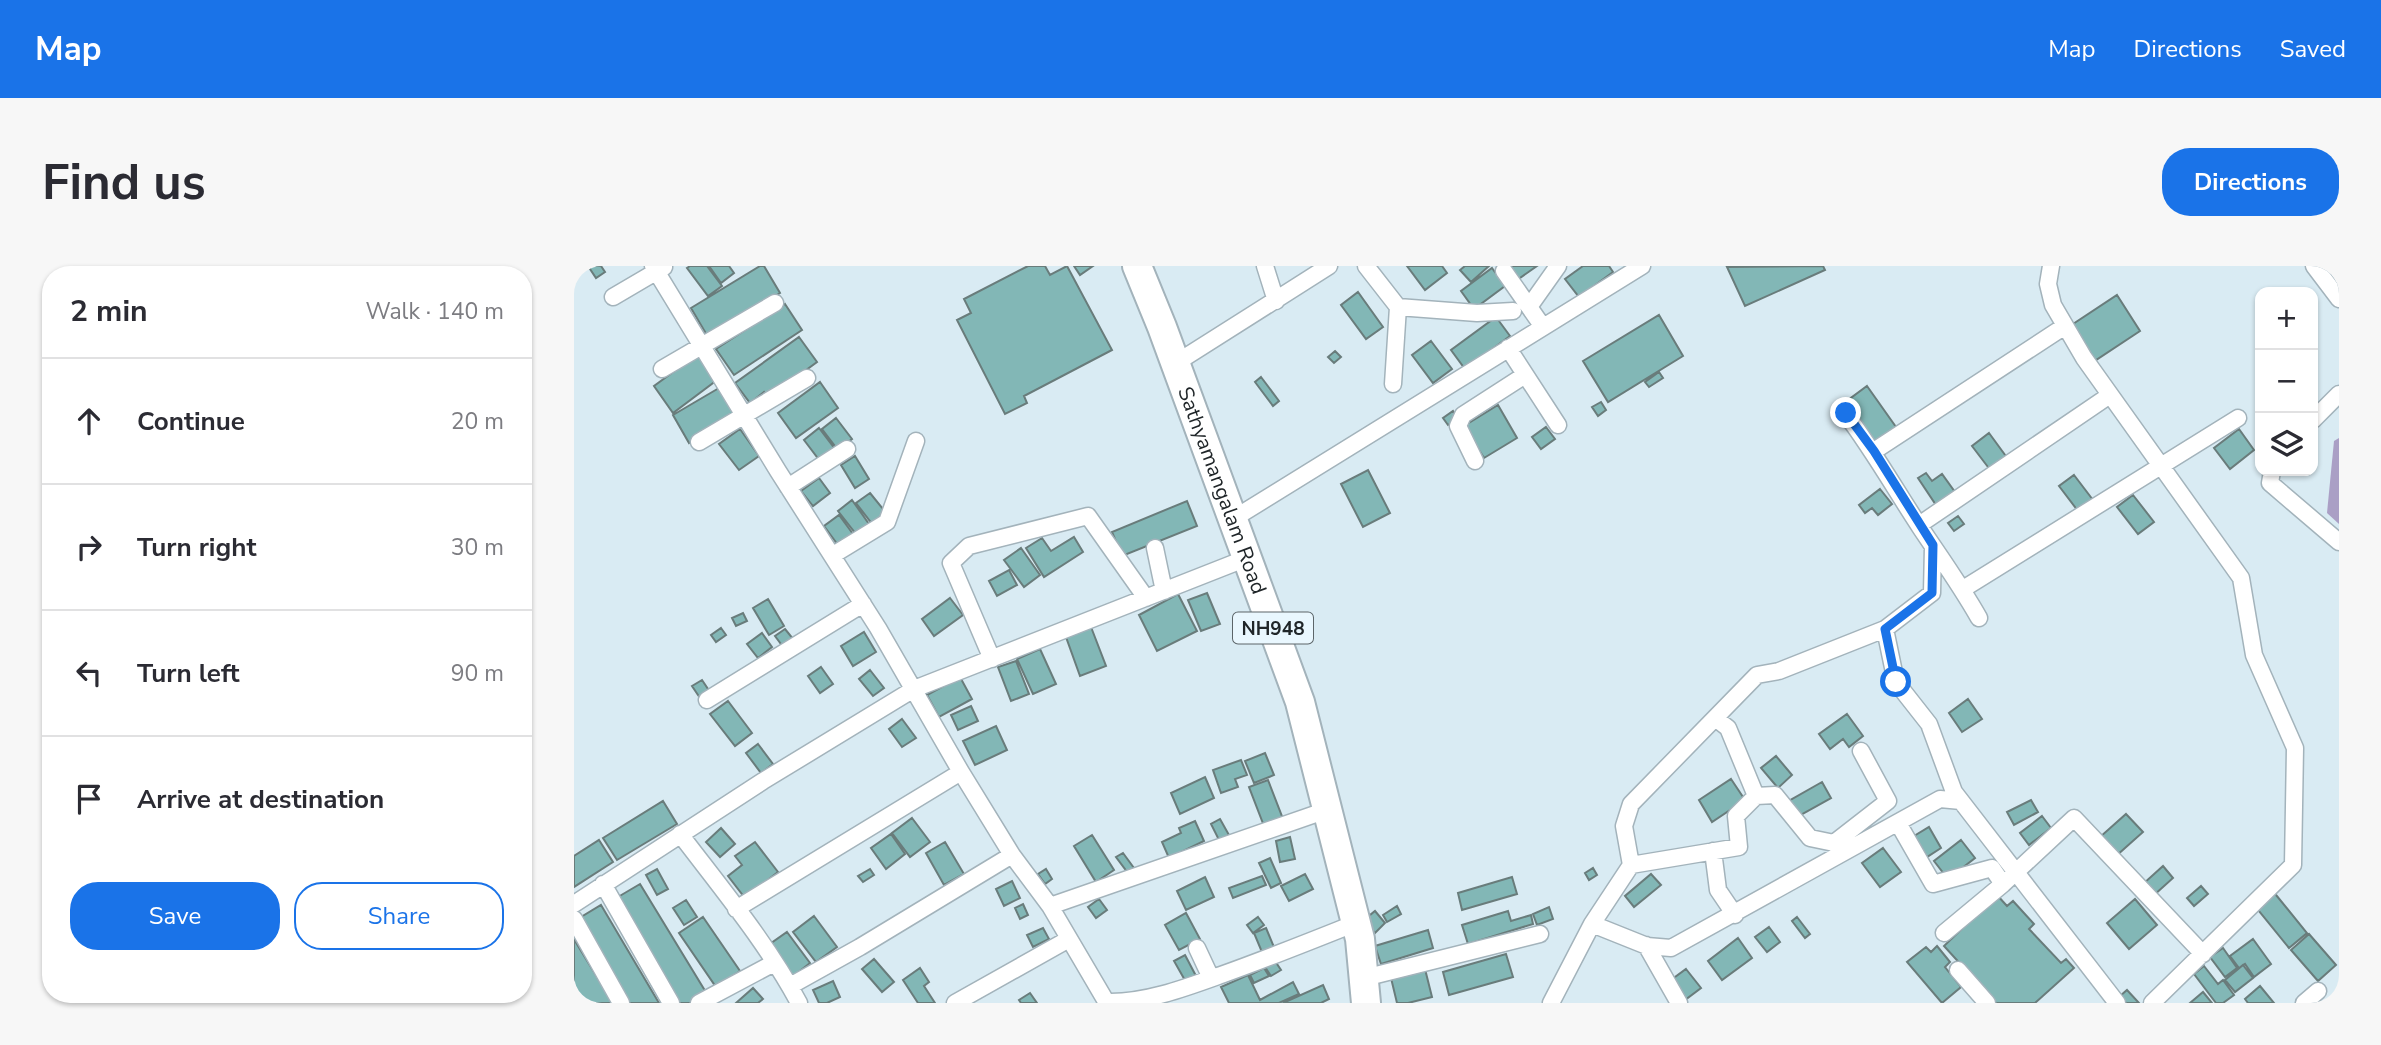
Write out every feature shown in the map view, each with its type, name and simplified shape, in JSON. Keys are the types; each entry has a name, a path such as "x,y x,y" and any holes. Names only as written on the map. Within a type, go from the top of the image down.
{"highway":[{"name":"Sathyamangalam Road","path":"1137,266 1300,702 1356,923 1365,990"}],"street":[{"path":"1265,266 1276,301"},
{"path":"1175,363 1329,266"},
{"path":"1366,266 1398,307 1393,384"},
{"path":"1398,307 1477,313 1521,309 1558,266"},
{"path":"1233,519 1543,327 1620,271 1642,266"},
{"path":"2050,266 2048,284 2053,305 2084,358 2241,578 2254,655 2295,747 2293,865 2203,954 2162,1000"},
{"path":"2314,266 2336,289"},
{"path":"613,297 659,268 744,415 863,604 961,772 1012,855 1049,906 1107,1002 1123,1003 1160,995 1356,923"},
{"path":"1504,271 1521,309 1543,327"},
{"path":"662,369 775,303"},
{"path":"1874,451 2065,326"},
{"path":"1508,348 1558,425"},
{"path":"1475,461 1458,426 1463,415 1525,374"},
{"path":"699,442 807,378"},
{"path":"2318,415 2339,394"},
{"path":"1919,525 2110,395"},
{"path":"1846,413 1874,451 1979,618"},
{"path":"1963,589 2238,418"},
{"path":"833,555 887,522 916,441"},
{"path":"788,487 847,449"},
{"path":"2271,476 2270,483 2339,542"},
{"path":"992,659 951,563 969,546 1088,516 1146,598"},
{"path":"1551,1003 1592,924 1631,865 1624,826 1632,804 1757,676 1779,671 1885,629 1932,593 1933,545"},
{"path":"1155,548 1164,591"},
{"path":"574,904 680,834 914,689 1247,558"},
{"path":"707,700 863,604"},
{"path":"1885,629 1896,682 1930,724 1954,792 2117,1003"},
{"path":"1715,718 1728,728 1756,796"},
{"path":"1631,865 1738,847 1736,816 1756,796 1775,795 1810,838 1834,843 1888,801 1861,751"},
{"path":"736,909 961,772"},
{"path":"1592,924 1646,945 1671,948 1735,915 1940,799 1961,801"},
{"path":"1049,906 1327,810"},
{"path":"1944,933 2003,884 2074,818 2203,954"},
{"path":"1898,823 1933,884 1992,868 2003,884"},
{"path":"680,834 736,909 799,1003"},
{"path":"1713,851 1718,890 1735,915"},
{"path":"790,986 1012,855"},
{"path":"603,884 671,1003"},
{"path":"574,919 621,1003"},
{"path":"1365,990 1540,934"},
{"path":"955,1003 1069,939"},
{"path":"1646,945 1679,1003"},
{"path":"1196,948 1211,978"},
{"path":"699,1003 774,963"},
{"path":"1958,970 1987,1003"},
{"path":"2304,1003 2318,990"}],"shaded area":[{"path":"2339,438 2339,524 2327,513 2334,441"}],"building":[{"path":"588,266 601,266 605,272 596,278"},
{"path":"707,266 722,286 708,296 687,268"},
{"path":"709,266 729,266 734,273 721,283"},
{"path":"764,266 780,293 708,337 691,308"},
{"path":"1028,266 1045,266 1050,275 1067,266 1112,350 1024,396 1027,403 1005,414 957,320 971,313 964,299"},
{"path":"1074,266 1093,266 1080,275"},
{"path":"1407,266 1442,266 1447,273 1425,290"},
{"path":"1465,266 1489,266 1471,282 1460,270"},
{"path":"1507,266 1537,266 1517,280"},
{"path":"1583,266 1609,266 1613,272 1579,297 1565,279"},
{"path":"1823,266 1825,270 1745,306 1727,267"},
{"path":"1492,268 1505,286 1474,309 1461,291"},
{"path":"1358,292 1383,327 1366,339 1341,305"},
{"path":"2117,295 2140,331 2093,362 2070,326"},
{"path":"785,304 802,330 734,375 716,349"},
{"path":"1659,315 1683,356 1608,402 1583,361"},
{"path":"1496,317 1510,336 1465,369 1451,350"},
{"path":"799,337 817,362 768,398 764,392 750,403 735,383"},
{"path":"1431,341 1452,369 1433,383 1412,355"},
{"path":"1335,351 1341,357 1334,363 1328,357"},
{"path":"698,354 717,380 673,413 654,386"},
{"path":"1659,372 1663,378 1649,387 1645,382"},
{"path":"1261,377 1279,401 1273,406 1255,382"},
{"path":"820,382 838,408 796,438 778,413"},
{"path":"1867,386 1896,427 1873,443 1844,403"},
{"path":"719,388 735,415 689,443 673,415"},
{"path":"1601,402 1606,410 1598,416 1592,407"},
{"path":"1498,405 1517,438 1484,458 1464,426"},
{"path":"1453,411 1458,419 1448,425 1443,418"},
{"path":"836,418 852,439 838,450 822,429"},
{"path":"1546,427 1555,439 1541,449 1532,437"},
{"path":"819,428 835,449 820,461 804,440"},
{"path":"740,429 759,456 739,470 719,444"},
{"path":"2239,429 2254,450 2230,469 2214,448"},
{"path":"1989,433 2008,459 1991,471 1972,446"},
{"path":"855,456 869,479 855,488 841,465"},
{"path":"1368,470 1390,513 1363,527 1341,484"},
{"path":"1926,473 1932,481 1942,474 1955,492 1936,505 1918,478"},
{"path":"2074,475 2093,500 2078,511 2059,486"},
{"path":"819,478 830,493 813,506 801,491"},
{"path":"1880,489 1892,504 1878,515 1872,508 1865,513 1859,505"},
{"path":"870,493 887,514 873,525 856,503"},
{"path":"2133,495 2154,522 2138,534 2117,507"},
{"path":"852,500 869,524 856,534 838,511"},
{"path":"1187,501 1197,526 1122,556 1112,532"},
{"path":"839,515 853,534 838,545 824,526"},
{"path":"1958,516 1964,524 1954,531 1948,523"},
{"path":"1074,537 1083,552 1044,577 1026,548 1042,538 1051,551"},
{"path":"1021,548 1040,575 1024,587 1004,560"},
{"path":"1009,570 1017,585 997,596 989,581"},
{"path":"1207,593 1220,624 1201,631 1188,600"},
{"path":"1178,594 1197,631 1157,651 1139,615"},
{"path":"950,598 963,615 934,636 922,619"},
{"path":"768,599 784,626 769,635 753,608"},
{"path":"743,613 747,621 736,626 732,618"},
{"path":"1091,627 1106,666 1080,676 1066,637"},
{"path":"721,628 726,635 716,642 711,635"},
{"path":"785,629 794,640 784,648 775,636"},
{"path":"864,632 876,652 853,666 841,646"},
{"path":"762,633 772,647 758,658 747,644"},
{"path":"1040,649 1056,684 1033,694 1017,659"},
{"path":"1016,661 1029,694 1011,701 998,667"},
{"path":"821,667 833,684 820,693 808,676"},
{"path":"870,670 884,688 873,696 859,679"},
{"path":"960,677 972,699 939,717 927,695"},
{"path":"702,680 710,692 700,698 692,686"},
{"path":"1968,699 1982,719 1962,732 1949,713"},
{"path":"728,701 752,733 735,746 710,714"},
{"path":"971,706 978,721 958,730 951,715"},
{"path":"1847,714 1863,736 1849,747 1843,739 1830,749 1819,734"},
{"path":"902,719 916,738 902,747 889,729"},
{"path":"996,726 1007,750 975,765 963,741"},
{"path":"758,744 773,764 761,773 746,753"},
{"path":"1265,753 1274,775 1254,783 1245,761"},
{"path":"1776,756 1792,775 1778,788 1761,768"},
{"path":"1241,760 1247,775 1235,779 1238,787 1221,793 1213,770"},
{"path":"1205,777 1214,798 1180,814 1171,793"},
{"path":"1731,779 1745,800 1712,822 1699,800"},
{"path":"1268,780 1283,819 1264,826 1249,787"},
{"path":"1822,782 1831,798 1795,818 1787,802"},
{"path":"2031,800 2038,812 2014,825 2007,812"},
{"path":"663,801 677,824 617,860 603,838"},
{"path":"2126,814 2143,832 2116,856 2100,837"},
{"path":"2042,816 2051,828 2029,845 2020,833"},
{"path":"912,818 930,842 910,857 892,833"},
{"path":"1220,819 1229,835 1219,840 1211,824"},
{"path":"1195,821 1204,841 1169,858 1162,842 1181,833 1179,828"},
{"path":"1929,827 1941,848 1927,857 1914,836"},
{"path":"721,828 735,844 720,857 706,842"},
{"path":"891,834 905,854 886,869 871,848"},
{"path":"1092,835 1114,870 1096,882 1074,846"},
{"path":"1290,837 1295,859 1280,862 1276,841"},
{"path":"599,840 613,862 574,887 574,856"},
{"path":"1961,840 1975,858 1948,879 1934,861"},
{"path":"755,842 778,872 745,898 728,876 742,865 735,856"},
{"path":"945,842 964,874 944,885 926,853"},
{"path":"1883,848 1901,872 1880,887 1862,863"},
{"path":"1123,853 1134,868 1128,873 1116,857"},
{"path":"1270,858 1281,883 1271,888 1259,863"},
{"path":"2163,866 2173,878 2153,896 2143,884"},
{"path":"1593,868 1597,875 1589,880 1585,873"},
{"path":"657,869 668,889 657,895 646,875"},
{"path":"870,869 874,875 863,882 858,876"},
{"path":"1046,869 1052,879 1045,884 1038,874"},
{"path":"1305,874 1313,889 1289,901 1281,886"},
{"path":"1651,874 1661,885 1634,907 1625,896"},
{"path":"1262,876 1266,885 1233,898 1229,888"},
{"path":"1205,877 1214,897 1186,910 1177,891"},
{"path":"1512,877 1517,894 1462,910 1458,893"},
{"path":"1012,881 1020,898 1004,906 996,889"},
{"path":"640,884 707,994 693,1003 678,1003 618,897"},
{"path":"2201,886 2208,894 2194,906 2187,898"},
{"path":"2272,890 2307,933 2289,948 2254,905"},
{"path":"1997,895 2007,906 2013,901 2034,924 2029,929 2061,963 2066,959 2074,968 2035,1003 1996,1003 1944,946"},
{"path":"1099,899 1107,910 1096,918 1088,907"},
{"path":"2135,899 2157,925 2129,949 2107,923"},
{"path":"686,900 697,917 684,925 673,908"},
{"path":"1023,904 1028,915 1020,919 1015,908"},
{"path":"601,905 659,1003 625,1003 576,920"},
{"path":"1397,906 1401,914 1387,922 1383,915"},
{"path":"1549,907 1553,919 1537,925 1533,914"},
{"path":"1375,911 1385,923 1375,933 1364,920"},
{"path":"1508,911 1511,921 1531,915 1533,924 1468,944 1462,925"},
{"path":"1186,913 1200,939 1179,950 1165,925"},
{"path":"814,916 837,947 816,962 793,932"},
{"path":"703,917 740,971 716,987 679,933"},
{"path":"1258,917 1264,925 1253,933 1247,925"},
{"path":"1797,917 1810,934 1805,938 1792,921"},
{"path":"574,922 583,936 575,941 613,1003 581,1003 574,992"},
{"path":"1769,927 1780,942 1767,952 1755,937"},
{"path":"1043,928 1049,939 1033,947 1027,935"},
{"path":"1266,928 1276,952 1264,957 1254,933"},
{"path":"1428,930 1433,948 1381,964 1375,946"},
{"path":"787,932 810,963 791,978 767,946"},
{"path":"2309,934 2336,965 2318,981 2291,950"},
{"path":"1738,938 1752,958 1722,980 1708,961"},
{"path":"2253,939 2271,964 2254,977 2245,964 2239,968 2230,956"},
{"path":"1937,946 1950,962 1945,967 1961,987 1942,1003 1907,962 1926,947 1931,952"},
{"path":"2223,948 2237,968 2225,977 2210,957"},
{"path":"1506,954 1513,977 1449,995 1443,972"},
{"path":"1185,955 1196,976 1186,982 1174,961"},
{"path":"874,959 894,982 882,992 862,969"},
{"path":"1275,961 1281,970 1271,976 1265,967"},
{"path":"2243,965 2253,978 2235,992 2225,980"},
{"path":"2204,966 2218,984 2223,980 2234,995 2223,1003 2216,1003 2194,974"},
{"path":"920,968 929,982 924,986 935,1003 918,1003 903,980"},
{"path":"1264,968 1269,976 1254,983 1250,975"},
{"path":"1425,969 1432,997 1397,1003 1391,978"},
{"path":"1686,969 1701,988 1685,1000 1671,980"},
{"path":"1248,975 1260,1000 1293,982 1299,994 1279,1003 1229,1003 1221,987"},
{"path":"833,981 840,997 827,1003 819,1003 813,990"},
{"path":"1323,985 1329,999 1321,1003 1283,1003"},
{"path":"2260,986 2274,1003 2248,1003 2245,999"},
{"path":"753,988 763,999 758,1003 736,1003"},
{"path":"2127,990 2139,1003 2126,1003 2120,996"},
{"path":"2203,992 2212,1003 2190,1003"},
{"path":"1030,993 1037,1003 1021,1003 1019,1000"}],"route":[{"path":"1846,413 1874,451 1933,545 1932,593 1885,629 1896,682"}]}
